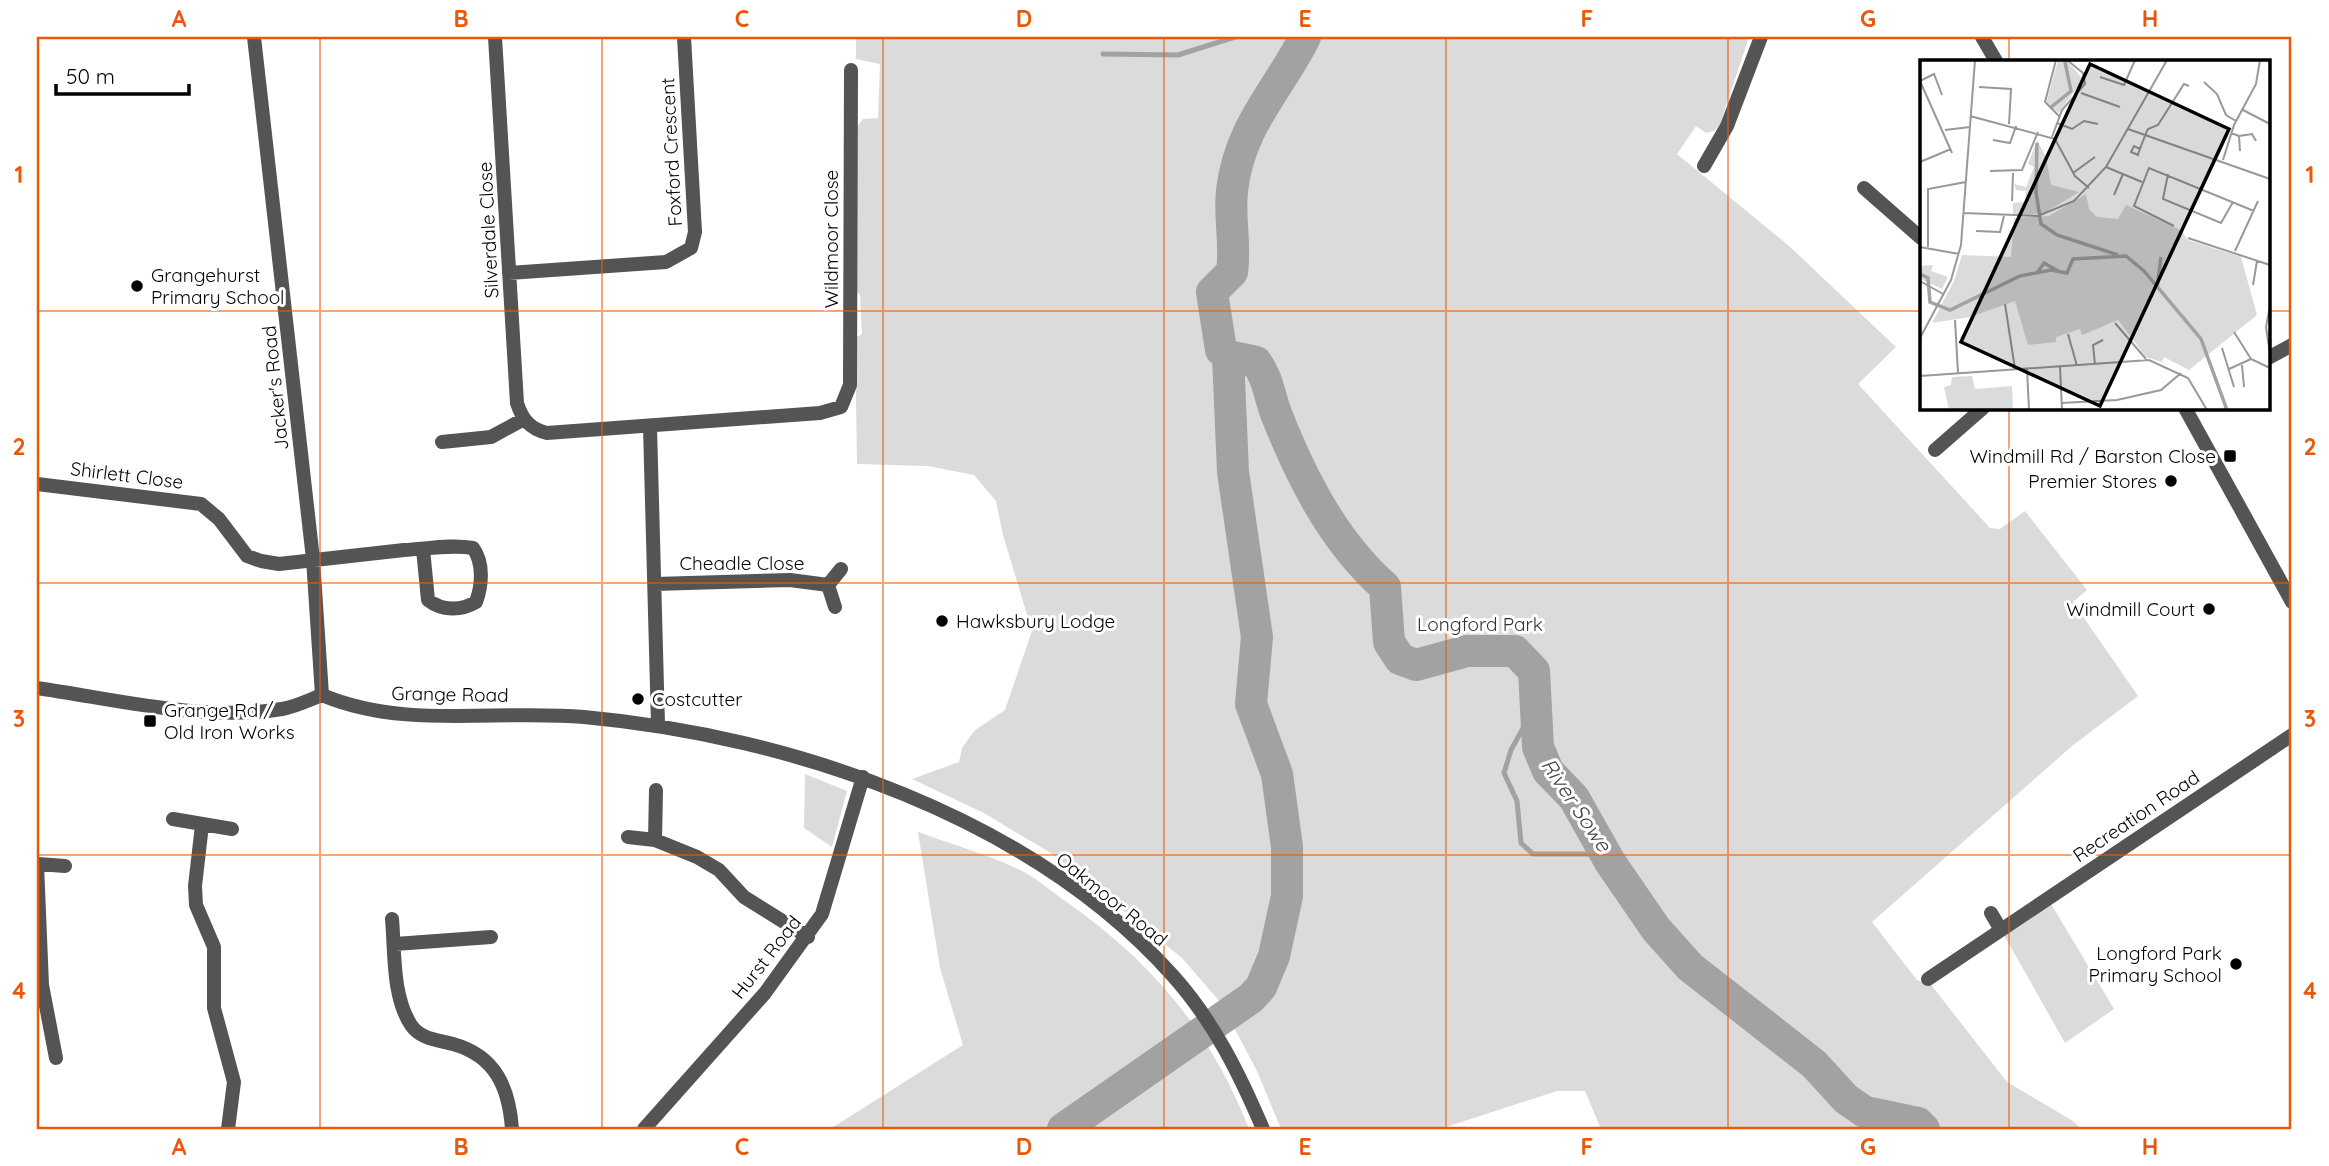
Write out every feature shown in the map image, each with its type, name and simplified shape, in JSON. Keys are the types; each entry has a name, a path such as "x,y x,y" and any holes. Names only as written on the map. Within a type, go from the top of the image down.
{"street":[{"name":"Jacker's Road","path":"254,37 313,559 322,695"},
{"name":"Silverdale Close","path":"495,37 517,403 524,419"},
{"name":"Foxford Crescent","path":"509,273 666,262 691,248 695,232 684,37"},
{"path":"1704,166 1727,126 1761,37"},
{"path":"1982,37 1995,60"},
{"name":"Wildmoor Close","path":"650,427 820,414 841,407 850,385 851,70"},
{"path":"1864,188 1920,237"},
{"path":"2270,357 2292,345"},
{"path":"1935,450 1981,410"},
{"path":"2186,410 2292,602"},
{"path":"442,442 491,438 524,419 538,430 547,433 650,427"},
{"name":"Cheadle Close","path":"650,427 657,724"},
{"name":"Shirlett Close","path":"37,484 201,505 219,519 247,556 279,564 423,549"},
{"path":"473,548 478,555 481,588 476,602 453,609 437,607 428,600 423,549 473,548"},
{"name":"Cheadle Close","path":"828,584 841,569"},
{"name":"Cheadle Close","path":"655,584 790,579 828,584"},
{"name":"Cheadle Close","path":"828,584 835,607"},
{"path":"37,688 173,709 253,712 284,709 322,695"},
{"name":"Grange Road","path":"322,695 355,709 397,714 558,715 657,724 755,744 863,777"},
{"name":"Recreation Road","path":"1928,979 2292,735"},
{"name":"Hurst Road","path":"644,1129 765,993 808,937 822,914 833,886 863,777"},
{"name":"Oakmoor Road","path":"863,777 952,816 1037,864 1142,945 1175,978 1219,1037 1263,1129"},
{"path":"655,840 656,790"},
{"path":"173,819 232,829"},
{"path":"202,825 195,886 196,905 214,947 214,1008 234,1082 228,1129"},
{"path":"628,837 655,840 719,870 744,897 808,937"},
{"path":"56,1058 42,1015 37,864 65,866"},
{"path":"1991,913 2001,930"},
{"path":"393,919 401,1006 412,1027 432,1040 473,1052 491,1064 505,1087 512,1129"},
{"path":"395,944 491,937"}],"green space":[{"name":"Longford Park","path":"856,37 1749,37 1720,124 1714,131 1706,133 1696,126 1677,154 1788,245 1896,347 1858,384 1990,528 2000,529 2025,511 2087,590 2073,602 2138,696 2072,746 1872,922 1917,980 1932,986 2007,1082 2073,1121 2081,1129 1601,1129 1585,1091 1557,1091 1440,1129 1281,1129 1257,1071 1221,1003 1182,958 1054,855 984,813 912,779 959,762 962,748 974,731 1005,710 1032,631 1003,535 996,501 974,475 928,466 857,464 855,338 862,334 860,295 856,291 856,128 863,119 878,118 880,64 856,59"},
{"path":"805,774 847,791 832,847 804,828"},
{"path":"918,832 985,855 1024,872 1099,926 1127,950 1153,975 1197,1031 1217,1061 1249,1129 830,1129 963,1045 940,968"},
{"path":"2051,904 2114,1009 2065,1043 2004,935"}],"waterway":[{"path":"1103,54 1178,55 1235,37"},
{"name":"River Sowe","path":"1305,37 1251,128 1236,168 1231,201 1232,272 1212,292 1221,350 1228,356 1256,362 1287,440 1321,508 1350,550 1385,587 1389,642 1400,659 1416,665 1467,651 1515,651 1534,671 1538,747 1548,771 1574,798 1610,862 1656,929 1690,967 1814,1064 1846,1099 1865,1112 1918,1123 1924,1129"},
{"name":"River Sowe","path":"1063,1129 1251,998 1261,987 1274,956 1287,896 1287,847 1277,774 1251,704 1257,637 1233,472 1228,356"},
{"path":"1534,708 1511,750 1504,773 1517,801 1521,843 1533,854 1589,854 1610,862"}],"place":[{"name":"Grangehurst Primary School","path":"137,286"},
{"name":"Windmill Rd / Barston Close","path":"2230,456"},
{"name":"Premier Stores","path":"2171,481"},
{"name":"Windmill Court","path":"2209,609"},
{"name":"Hawksbury Lodge","path":"942,621"},
{"name":"Costcutter","path":"638,699"},
{"name":"Grange Rd / Old Iron Works","path":"150,721"},
{"name":"Longford Park Primary School","path":"2236,964"}]}
